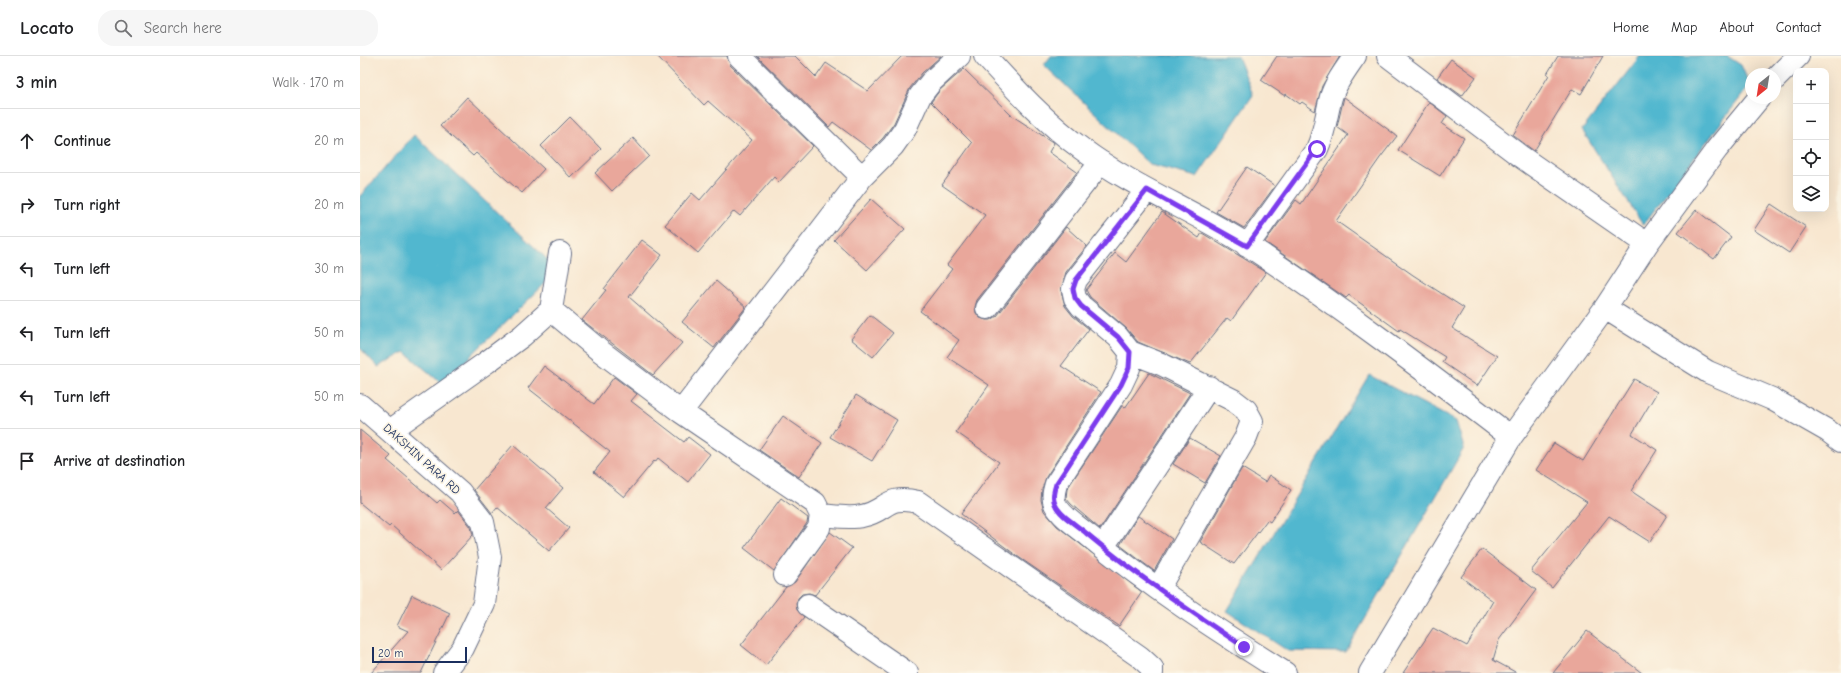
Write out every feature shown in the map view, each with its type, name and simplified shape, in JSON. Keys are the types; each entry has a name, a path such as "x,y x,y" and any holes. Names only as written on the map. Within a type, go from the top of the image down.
{"street":[{"path":"740,56 862,177"},
{"path":"682,412 862,177 893,146 905,129 920,96 931,82 959,56"},
{"path":"985,56 1026,100 1082,149 1147,190 1247,246 1392,345 1511,437"},
{"path":"1247,246 1317,149 1324,134 1332,97 1338,80 1355,56"},
{"path":"1388,56 1520,156 1647,244"},
{"path":"1781,73 1798,56"},
{"path":"1370,673 1511,437 1604,308 1647,244 1717,149 1754,104"},
{"path":"987,308 1101,162"},
{"path":"1147,190 1076,280 1073,289 1075,298 1081,306 1118,337 1130,352 1161,364 1234,400 1246,410 1252,421 1246,437 1158,589"},
{"path":"391,430 522,336 551,310 560,254"},
{"path":"1604,308 1708,372 1772,399 1828,431 1841,441"},
{"path":"551,310 599,350 682,412 815,503 821,514 819,528 785,575"},
{"path":"1130,352 1129,368 1121,385 1056,484 1053,495 1056,505 1065,516 1158,589 1285,673"},
{"path":"1103,547 1209,387"},
{"name":"DAKSHIN PARA RD","path":"360,405 391,430 460,492 483,522 490,557 484,604 463,648 444,673"},
{"path":"821,514 862,516 875,512 889,502 903,498 918,502 1140,657 1152,668 1152,673"},
{"path":"808,605 907,673"}],"water":[{"path":"1051,56 1238,56 1253,95 1197,177 1150,165 1044,65"},
{"path":"1640,56 1727,56 1741,65 1745,74 1745,92 1643,225 1582,130"},
{"path":"414,135 559,270 442,384 405,352 378,367 360,348 360,196"},
{"path":"1369,375 1456,421 1464,448 1346,652 1288,651 1227,611"}],"building":[{"path":"657,56 727,56 730,65 813,146 779,182 774,177 740,216 734,211 698,253 665,225 692,193 700,200 752,140 708,101 704,105"},
{"path":"757,56 795,56 816,77 826,63 868,91 902,56 941,56 922,73 910,88 894,123 883,138 871,150 833,122 829,127"},
{"path":"1277,56 1340,56 1322,86 1315,111 1302,102 1300,104 1286,94 1285,96 1261,80"},
{"path":"1558,56 1603,56 1581,94 1572,89 1534,151 1513,135 1549,75 1547,74"},
{"path":"1451,59 1476,77 1462,96 1437,78"},
{"path":"964,69 1011,115 1054,143 1049,152 1077,172 977,300 975,307 976,313 980,318 991,320 997,316 1066,227 1087,246 1066,272 1061,291 1065,306 1073,316 1089,329 1061,366 1101,392 1046,477 1042,489 1041,500 1044,511 1057,526 1142,592 1119,626 1017,556 961,514 999,462 956,432 989,385 947,357 959,340 920,311 952,269 947,265 985,215 942,185 972,143 931,102 940,90"},
{"path":"467,97 544,169 522,193 476,153 473,156 440,126"},
{"path":"1344,97 1397,136 1336,221 1413,275 1464,308 1452,328 1497,356 1477,386 1442,362 1445,357 1400,329 1399,331 1349,295 1346,298 1265,242 1296,200 1301,204 1348,135 1337,127"},
{"path":"1429,102 1447,116 1442,124 1464,138 1440,176 1398,150"},
{"path":"570,117 601,149 571,178 541,146"},
{"path":"633,138 649,156 612,191 595,173"},
{"path":"1247,167 1275,186 1244,228 1216,212"},
{"path":"871,199 905,229 867,270 834,240"},
{"path":"1771,204 1806,227 1789,253 1754,230"},
{"path":"1696,210 1731,237 1714,259 1678,232"},
{"path":"1162,212 1199,238 1202,233 1266,272 1231,321 1227,318 1190,364 1138,342 1126,328 1090,297 1086,290 1115,253 1126,262"},
{"path":"642,240 662,255 629,297 682,343 653,375 582,320"},
{"path":"716,281 746,307 714,348 682,322"},
{"path":"870,315 893,333 873,357 851,339"},
{"path":"544,366 594,404 614,377 637,394 631,401 684,442 688,437 710,454 688,482 658,458 624,497 594,472 610,452 528,388"},
{"path":"1149,373 1190,393 1100,529 1066,498 1067,489 1122,406 1125,408"},
{"path":"1634,379 1657,392 1632,434 1657,450 1631,491 1667,515 1650,542 1609,516 1552,588 1531,571 1587,502 1536,470 1554,443 1583,461"},
{"path":"856,395 897,420 872,461 830,437"},
{"path":"783,416 822,443 799,477 759,450"},
{"path":"360,430 391,456 387,460 437,503 440,500 455,513 458,510 471,527 473,535 441,570 391,525 389,527 360,503"},
{"path":"1190,438 1221,456 1205,483 1173,464"},
{"path":"513,445 563,488 546,508 569,528 549,551 497,507 492,513 474,490"},
{"path":"1242,468 1265,482 1269,475 1291,490 1270,522 1267,520 1234,564 1200,542"},
{"path":"781,498 808,518 807,523 774,571 744,548"},
{"path":"1138,516 1172,539 1154,571 1120,545"},
{"path":"830,532 852,548 815,595 809,593 802,594 798,598 796,604 797,610 804,617 766,665 741,645 786,587 795,582"},
{"path":"1482,549 1536,590 1499,640 1493,660 1517,673 1403,673 1433,628 1467,646 1493,601 1461,577"},
{"path":"412,595 450,613 421,673 371,673 408,631 397,626"},
{"path":"1587,631 1642,673 1553,673"}],"route":[{"path":"1244,647 1180,605 1124,564 1065,516 1056,505 1053,495 1056,484 1121,385 1129,368 1130,352 1118,337 1081,306 1075,298 1073,289 1076,280 1147,190 1247,246 1317,149"}]}
